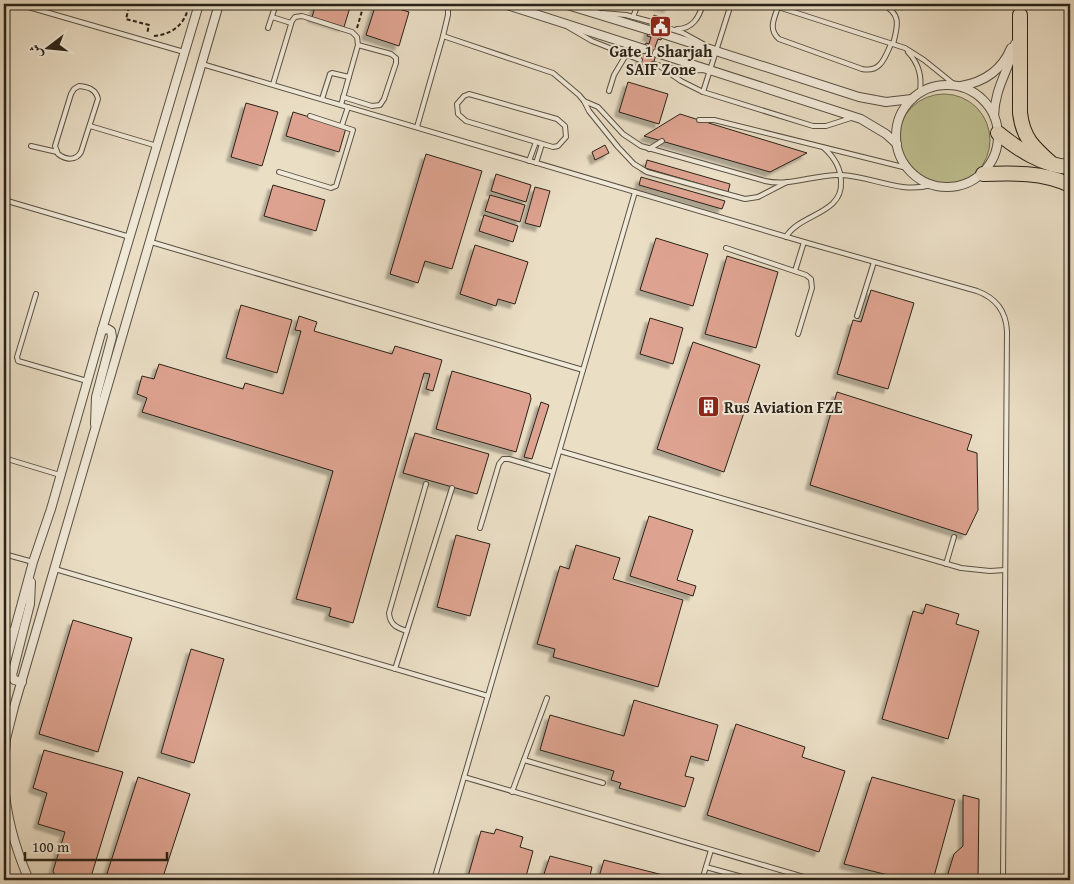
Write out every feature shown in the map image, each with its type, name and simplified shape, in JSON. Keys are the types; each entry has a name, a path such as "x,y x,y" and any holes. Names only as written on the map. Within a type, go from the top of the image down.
{"highway":[{"path":"1020,9 1020,112 1022,125 1026,137 1051,164"},
{"path":"998,133 1024,152 1051,164 1070,167"},
{"path":"983,174 1016,172 1033,174 1049,177 1070,185"}],"street":[{"path":"4,669 33,562 200,4"},
{"path":"4,765 6,739 22,682 219,4"},
{"path":"504,4 644,49"},
{"path":"564,4 597,14 650,26"},
{"path":"994,116 996,94 1011,58 1020,9"},
{"path":"664,30 716,51 866,99 886,102 912,99"},
{"path":"957,86 970,90 988,105 994,116 998,133 995,155 983,174 964,185 942,188 922,181 907,168 900,157 896,134 900,115 920,92 937,86 971,84 983,80 993,73 1008,53 1017,32"},
{"path":"657,53 854,117 874,126 897,144"},
{"path":"96,428 94,417 96,397 112,337 110,331 102,330"},
{"path":"22,682 14,680 12,675 30,604 30,575"},
{"path":"4,782 5,805 12,838 29,880"},
{"path":"4,873 7,880"}],"lane":[{"path":"18,4 185,52"},
{"path":"417,127 443,36 448,14 448,4"},
{"path":"633,17 638,4"},
{"path":"664,30 681,29 689,26 696,21 703,4"},
{"path":"702,92 731,4"},
{"path":"769,4 905,48 924,60 957,86"},
{"path":"778,7 772,31 779,39 862,69 872,70 881,65 892,44 898,25 897,18 889,7 881,4"},
{"path":"268,28 275,7"},
{"path":"597,14 616,13 633,17 650,26"},
{"path":"273,84 291,23 295,17 300,15 355,34 358,45 341,105"},
{"path":"272,17 291,23"},
{"path":"560,22 592,41 640,60"},
{"path":"673,29 692,37 716,51"},
{"path":"443,36 552,73 567,83 584,100 598,107 633,142 649,148 765,181 780,183 819,176 841,175 859,177 906,188 915,189 931,185"},
{"path":"343,97 372,106 380,105 384,99 396,63 396,58 392,54 358,45"},
{"path":"905,48 919,68 920,92"},
{"path":"609,91 614,75 626,55"},
{"path":"202,64 786,237 986,294 993,299 1004,313 1007,331 1003,880"},
{"path":"653,64 684,71 710,70"},
{"path":"661,67 681,82 702,92 814,126 826,126 854,117"},
{"path":"322,99 330,74 349,77"},
{"path":"31,146 56,152 60,156 70,159 79,156 97,102 98,96 92,90 82,86 76,87 71,94 55,146 56,152"},
{"path":"474,95 562,122 567,132 563,142 553,147 542,144 466,121 458,114 457,104 464,96 474,95"},
{"path":"584,100 589,111 618,147 634,164 646,172 745,199 758,198 787,182"},
{"path":"342,125 348,107"},
{"path":"280,172 335,187 354,131 352,128 310,116"},
{"path":"699,120 714,120 907,168"},
{"path":"90,126 158,146"},
{"path":"649,148 662,141"},
{"path":"529,161 536,142"},
{"path":"536,163 542,144"},
{"path":"786,237 796,226 831,205 838,196 842,186 841,175 831,154 822,147"},
{"path":"434,880 635,192"},
{"path":"4,200 130,237"},
{"path":"151,242 583,370"},
{"path":"795,271 804,242"},
{"path":"726,248 808,276 812,285 798,334"},
{"path":"857,316 874,262"},
{"path":"36,294 17,357 18,361 87,381"},
{"path":"560,451 946,564 975,570 1005,570"},
{"path":"4,458 60,475"},
{"path":"480,528 499,464 503,459 554,472"},
{"path":"407,631 394,626 389,618 389,613 426,484"},
{"path":"395,669 452,488"},
{"path":"946,564 954,537"},
{"path":"4,554 33,562"},
{"path":"55,569 488,696"},
{"path":"4,628 14,631"},
{"path":"512,792 547,698"},
{"path":"524,760 603,783"},
{"path":"464,777 814,880"},
{"path":"702,880 711,850"},
{"path":"706,867 746,878"}],"path":[{"path":"116,4 130,5 126,19 149,25 145,42"},
{"path":"147,34 156,36 172,32 179,27 188,4"},
{"path":"355,34 364,4"}],"green space":[{"path":"944,94 961,98 976,108 986,123 990,140 986,157 976,172 961,182 944,186 927,182 912,172 902,157 898,140 902,123 912,108 927,98"}],"building":[{"path":"316,4 351,4 344,27 312,17"},
{"path":"376,4 383,4 409,12 399,46 366,35"},
{"path":"653,4 670,4 668,8"},
{"path":"654,15 668,20 661,40 658,39 655,47 658,48 652,68 639,63 646,43 649,44 651,37 647,36"},
{"path":"628,82 668,94 659,124 619,112"},
{"path":"246,103 278,112 262,166 231,157"},
{"path":"293,112 346,128 339,152 286,136"},
{"path":"680,114 807,153 770,172 644,136"},
{"path":"605,145 609,153 595,160 592,152"},
{"path":"426,154 482,171 452,269 425,261 418,283 390,274"},
{"path":"647,160 730,184 728,192 645,168"},
{"path":"496,174 531,185 526,202 491,191"},
{"path":"641,177 725,201 722,209 639,185"},
{"path":"273,185 325,200 316,231 264,216"},
{"path":"535,187 550,191 540,227 525,223"},
{"path":"490,195 525,205 520,222 485,211"},
{"path":"484,215 518,226 513,242 479,231"},
{"path":"656,238 708,254 693,306 640,290"},
{"path":"475,245 528,262 515,304 498,299 496,306 460,294"},
{"path":"727,256 778,272 756,348 705,334"},
{"path":"871,290 914,303 888,389 837,374 853,320 861,322"},
{"path":"241,305 292,320 277,373 226,358"},
{"path":"299,316 317,322 314,331 392,354 395,346 442,360 433,391 426,389 430,374 424,373 353,623 329,616 331,608 296,599 333,471 142,412 147,398 137,394 142,376 154,379 159,364 243,389 245,383 283,394 301,331 295,330"},
{"path":"650,318 683,328 673,364 640,354"},
{"name":"Rus Aviation FZE","path":"693,342 760,365 724,472 657,449"},
{"path":"452,371 530,394 531,399 516,452 436,429"},
{"path":"837,392 972,435 967,450 977,453 978,510 966,535 810,485"},
{"path":"541,402 549,405 532,459 524,457"},
{"path":"415,433 489,454 477,494 403,473"},
{"path":"649,516 693,530 677,580 696,586 693,596 630,576"},
{"path":"456,535 490,544 470,616 437,607"},
{"path":"576,545 620,558 613,579 683,600 658,687 553,657 555,649 537,644 560,566 569,569"},
{"path":"926,604 959,614 956,624 979,631 948,739 882,719 913,611 923,614"},
{"path":"73,620 132,638 98,752 39,734"},
{"path":"191,649 224,659 194,763 161,753"},
{"path":"634,700 718,725 708,761 691,756 685,776 694,778 685,807 619,788 621,783 611,780 614,771 540,750 550,715 624,736"},
{"path":"736,724 805,747 802,757 845,771 819,852 707,815"},
{"path":"44,750 123,772 90,880 57,880 53,871 65,832 38,824 47,793 33,788"},
{"path":"138,777 190,794 162,880 105,880"},
{"path":"872,777 955,800 933,880 908,880 844,864"},
{"path":"963,795 979,799 978,880 946,880 954,854 963,846"},
{"path":"496,829 523,837 520,847 533,851 525,880 467,880 481,831 494,834"},
{"path":"550,856 592,867 589,880 542,880"},
{"path":"604,860 663,875 667,880 598,880"}],"tunnel":[{"path":"649,30 663,34"},
{"path":"644,49 657,53"}],"place":[{"name":"Gate 1 Sharjah SAIF Zone","path":"661,27"},
{"name":"Rus Aviation FZE","path":"708,407"}]}
